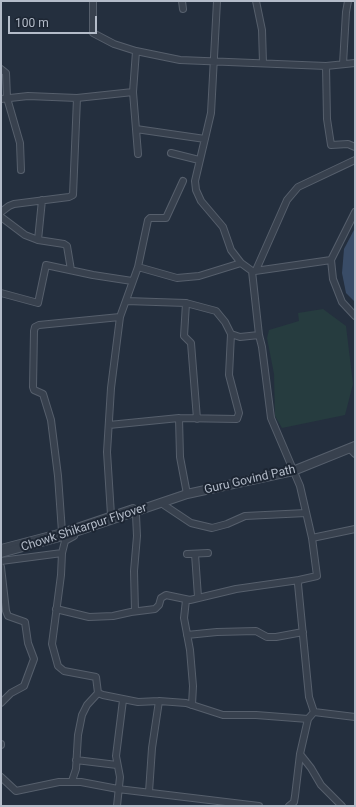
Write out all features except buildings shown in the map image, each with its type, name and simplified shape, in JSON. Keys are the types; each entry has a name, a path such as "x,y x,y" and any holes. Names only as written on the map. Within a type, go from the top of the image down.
{"street":[{"path":"93,1 93,33 114,44 136,51 180,60 326,66 355,63"},
{"path":"182,1 183,9"},
{"path":"217,1 215,61 211,113 195,181 198,196 222,227 231,250 241,263 254,271 331,260"},
{"path":"256,1 262,30 263,63"},
{"path":"343,64 348,1"},
{"path":"136,51 133,92 138,154"},
{"path":"326,66 327,119 331,145 348,144 355,147"},
{"path":"1,69 6,73 4,99 20,143 21,170"},
{"path":"4,99 28,96 77,98 133,92"},
{"path":"1,212 9,206 69,197 74,192 77,98"},
{"path":"136,129 205,140"},
{"path":"171,153 199,160"},
{"path":"56,609 80,616 112,616 135,611 155,609 161,598 166,594 186,600 236,589 317,576 312,538 300,486 272,418 259,335 254,271 287,200 298,187 355,160"},
{"path":"111,515 107,452 111,388 120,317 138,268 148,220 150,218 166,218 183,181"},
{"path":"38,240 42,200"},
{"path":"355,212 331,260 333,279 342,302 355,316"},
{"path":"1,217 25,235 38,240 64,244 67,246 71,270"},
{"path":"138,268 176,278 199,276 241,263"},
{"path":"1,293 38,303 46,265 132,281"},
{"path":"109,425 179,418 235,420 239,416 229,375 231,334 225,322 216,311 186,302 126,301"},
{"path":"186,302 184,336 191,343 197,419"},
{"path":"62,532 58,476 51,420 43,394 34,390 33,387 35,327 39,325 120,317"},
{"path":"231,334 240,337 259,335"},
{"path":"179,418 180,457 187,494"},
{"name":"Guru Govind Path","path":"165,503 187,494 293,471 353,449"},
{"path":"1,548 62,532 162,499 165,503 192,523 212,528 222,526 245,516 306,513"},
{"path":"72,781 82,715 87,705 98,693 96,677 64,671 58,666 52,644 61,574 63,543 67,539 136,515 165,503"},
{"name":"Chowk Shikarpur Flyover","path":"1,553 63,536 165,503"},
{"path":"135,611 134,571 137,536 136,515"},
{"path":"312,538 355,529"},
{"path":"1,561 62,553"},
{"path":"187,554 208,553"},
{"path":"195,554 198,597"},
{"path":"1,567 6,611 8,616 25,622 28,643 34,659 24,686 11,693 1,703"},
{"path":"299,580 307,686 314,712"},
{"path":"186,600 184,618 193,686 192,705"},
{"path":"187,635 217,632 256,632 267,637 276,638 303,632"},
{"path":"98,693 123,700 144,703 159,701 192,705 223,715 256,715 308,719"},
{"path":"117,806 120,777 117,765 117,750 123,700"},
{"path":"149,792 152,748 159,701"},
{"path":"314,712 355,717"},
{"path":"288,806 294,802 300,754 308,719 314,712"},
{"path":"300,754 311,768 321,785 342,806"},
{"path":"76,760 117,765"},
{"path":"1,777 16,791 72,781 118,789 259,806"}],"green space":[{"path":"323,309 346,326 353,384 345,415 282,428 275,416 274,374 267,338 269,330 299,321 298,313"}],"water":[{"path":"355,228 355,302 346,293 342,273 344,249"}]}
